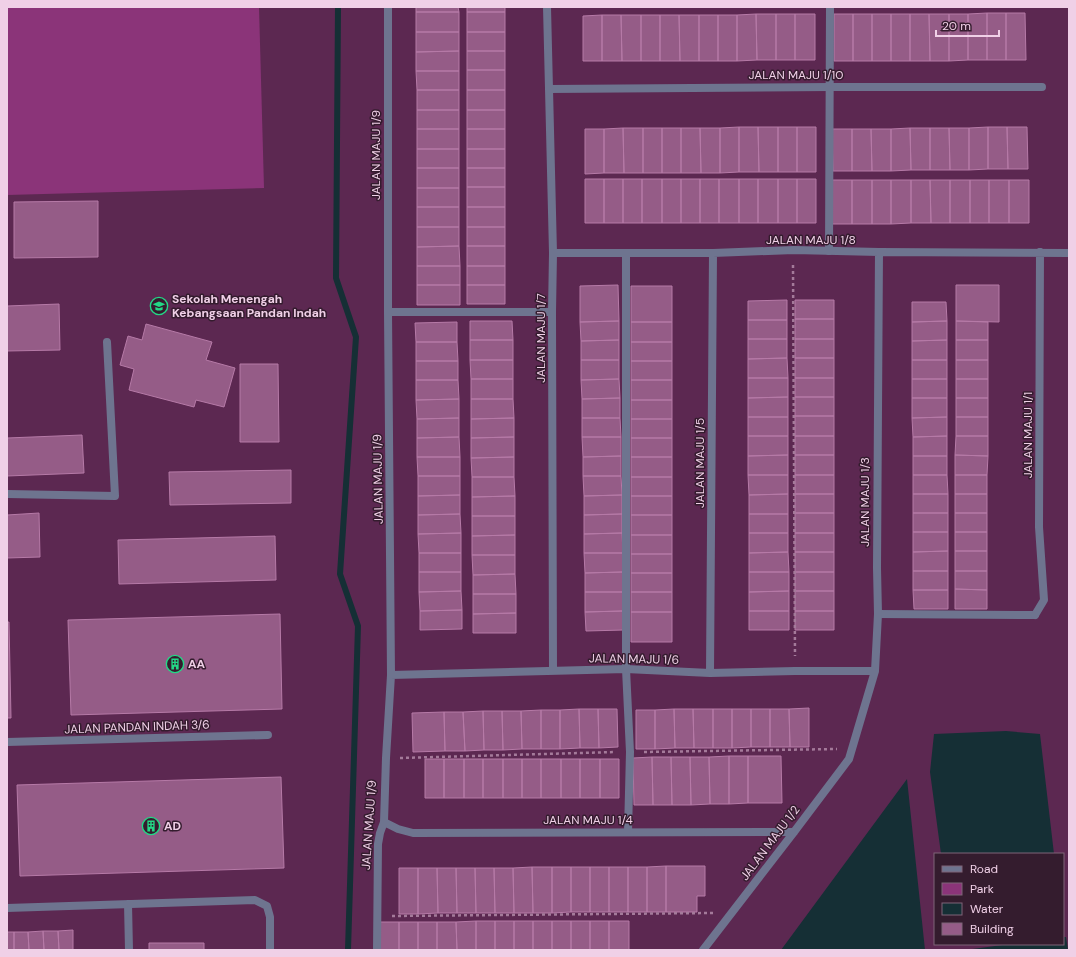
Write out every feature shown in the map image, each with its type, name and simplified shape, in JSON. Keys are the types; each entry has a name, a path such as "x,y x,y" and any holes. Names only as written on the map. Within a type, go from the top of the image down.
{"street":[{"name":"JALAN MAJU 1/9","path":"377,950 378,844 384,822 391,675 388,312 388,7"},
{"name":"JALAN MAJU 1/7","path":"547,7 553,253 553,670"},
{"path":"829,251 830,7"},
{"name":"JALAN MAJU 1/10","path":"549,89 830,86 1042,86"},
{"name":"JALAN MAJU 1/8","path":"553,253 714,253 794,250 1069,253"},
{"name":"JALAN MAJU 1/3","path":"852,748 875,671 878,614 879,252"},
{"name":"JALAN MAJU 1/1","path":"878,614 1035,615 1044,600 1040,527 1040,252"},
{"path":"626,253 626,669 630,752 628,832"},
{"name":"JALAN MAJU 1/5","path":"710,673 714,253"},
{"path":"388,312 552,312"},
{"path":"7,494 115,496 107,342"},
{"name":"JALAN MAJU 1/6","path":"391,675 626,669 710,673 875,671"},
{"name":"JALAN PANDAN INDAH 3/6","path":"7,742 268,735"},
{"name":"JALAN MAJU 1/2","path":"702,950 732,913 849,759 852,748"},
{"name":"JALAN MAJU 1/4","path":"384,822 398,829 414,833 794,832"},
{"path":"7,908 255,900 267,906 270,917 270,950"},
{"path":"128,904 129,950"}],"path":[{"path":"794,250 795,671"},
{"path":"377,916 732,913"}],"green space":[{"path":"7,7 259,7 264,188 7,195"}],"water":[{"path":"1006,731 1040,734 1054,853 941,853 930,772 934,734"},
{"path":"907,779 925,950 781,950"},
{"path":"1064,937 1066,937 1068,950 965,950 1002,945 1064,945"}],"building":[{"path":"416,7 458,7 459,12 416,12"},
{"path":"467,7 505,7 505,12 467,12"},
{"path":"416,12 459,12 459,32 416,32"},
{"path":"467,12 505,12 505,32 467,32"},
{"path":"987,13 1006,13 1006,60 987,60"},
{"path":"987,13 987,60 968,60 968,14"},
{"path":"1006,13 1025,13 1026,60 1006,60"},
{"path":"756,14 776,14 776,60 757,60"},
{"path":"756,14 757,60 737,61 737,15"},
{"path":"776,14 795,14 795,60 776,60"},
{"path":"795,14 815,14 815,60 795,60"},
{"path":"834,14 853,14 853,61 834,61"},
{"path":"853,14 872,14 872,61 853,61"},
{"path":"872,14 891,14 891,61 872,61"},
{"path":"891,14 910,14 910,61 891,61"},
{"path":"910,14 929,14 930,61 910,61"},
{"path":"929,14 949,14 949,61 930,61"},
{"path":"949,14 968,14 968,60 949,61"},
{"path":"602,15 621,15 622,61 602,61"},
{"path":"602,15 602,61 583,61 583,16"},
{"path":"621,15 641,15 641,61 622,61"},
{"path":"641,15 660,15 660,61 641,61"},
{"path":"660,15 679,15 680,61 660,61"},
{"path":"679,15 699,15 699,61 680,61"},
{"path":"699,15 718,15 718,61 699,61"},
{"path":"718,15 737,15 737,61 718,61"},
{"path":"416,32 459,32 459,51 416,52"},
{"path":"467,32 505,32 505,51 467,51"},
{"path":"459,51 459,71 416,71 416,52"},
{"path":"467,51 505,51 505,70 467,70"},
{"path":"467,70 505,70 505,90 467,90"},
{"path":"416,71 459,71 459,90 417,90"},
{"path":"417,90 459,90 459,110 417,110"},
{"path":"467,90 505,90 505,110 467,110"},
{"path":"417,110 459,110 459,129 417,129"},
{"path":"467,110 505,110 505,129 467,129"},
{"path":"739,127 739,172 720,173 720,128"},
{"path":"739,127 758,127 759,172 739,172"},
{"path":"758,127 778,127 778,172 759,172"},
{"path":"778,127 797,127 797,172 778,172"},
{"path":"797,127 816,127 816,172 797,172"},
{"path":"988,127 1007,127 1008,169 988,169"},
{"path":"988,127 988,169 969,170 969,128"},
{"path":"1007,127 1027,127 1028,169 1008,169"},
{"path":"623,128 624,173 604,173 604,129"},
{"path":"623,128 643,128 643,173 624,173"},
{"path":"643,128 662,128 662,173 643,173"},
{"path":"662,128 681,128 681,173 662,173"},
{"path":"681,128 700,128 701,173 681,173"},
{"path":"700,128 720,128 720,173 701,173"},
{"path":"910,128 930,128 930,170 911,170"},
{"path":"910,128 911,170 891,171 891,129"},
{"path":"930,128 949,128 950,170 930,170"},
{"path":"949,128 969,128 969,170 950,170"},
{"path":"417,129 459,129 459,149 417,149"},
{"path":"467,129 505,129 505,149 467,149"},
{"path":"585,129 604,129 604,173 585,174"},
{"path":"832,129 852,129 852,171 833,171"},
{"path":"852,129 871,129 872,171 852,171"},
{"path":"871,129 891,129 891,171 872,171"},
{"path":"417,149 459,149 459,168 417,168"},
{"path":"467,149 505,149 505,168 467,168"},
{"path":"417,168 459,168 459,188 417,188"},
{"path":"467,168 505,168 505,187 467,187"},
{"path":"585,179 604,179 604,223 585,223"},
{"path":"604,179 623,179 623,223 604,223"},
{"path":"623,179 642,179 642,223 623,223"},
{"path":"642,179 662,179 662,223 642,223"},
{"path":"662,179 681,179 681,223 662,223"},
{"path":"681,179 700,179 700,223 681,223"},
{"path":"700,179 719,179 719,223 700,223"},
{"path":"719,179 739,179 739,223 719,223"},
{"path":"739,179 758,179 758,223 739,223"},
{"path":"758,179 778,179 778,223 758,223"},
{"path":"778,179 797,179 797,223 778,223"},
{"path":"797,179 816,179 816,223 797,223"},
{"path":"832,180 852,180 852,224 832,224"},
{"path":"852,180 872,180 872,224 852,224"},
{"path":"872,180 891,180 891,224 872,224"},
{"path":"891,180 911,180 911,223 891,224"},
{"path":"911,180 930,180 931,223 911,223"},
{"path":"930,180 950,180 950,223 931,223"},
{"path":"950,180 970,180 970,223 950,223"},
{"path":"970,180 989,180 989,223 970,223"},
{"path":"989,180 1009,180 1009,223 989,223"},
{"path":"1009,180 1029,180 1029,223 1009,223"},
{"path":"467,187 505,187 505,207 467,207"},
{"path":"417,188 459,188 459,207 417,207"},
{"path":"98,201 98,257 14,258 14,202"},
{"path":"417,207 459,207 459,227 417,227"},
{"path":"467,207 505,207 505,227 467,227"},
{"path":"417,227 459,227 459,246 417,247"},
{"path":"467,227 505,227 505,246 467,246"},
{"path":"459,246 460,266 417,266 417,247"},
{"path":"467,246 505,246 505,266 467,266"},
{"path":"417,266 460,266 460,285 417,285"},
{"path":"467,266 505,266 505,285 467,285"},
{"path":"417,285 460,285 460,305 417,305"},
{"path":"467,285 505,285 505,304 467,304"},
{"path":"618,285 619,321 580,322 580,286"},
{"path":"956,285 999,285 999,322 956,321"},
{"path":"631,286 672,286 672,322 631,322"},
{"path":"787,300 787,320 748,320 748,301"},
{"path":"795,300 834,300 834,319 795,319"},
{"path":"912,302 946,302 947,321 912,322"},
{"path":"59,304 60,350 7,351 7,306"},
{"path":"795,319 834,319 834,339 795,339"},
{"path":"748,320 787,320 787,339 748,339"},
{"path":"470,321 512,321 513,340 470,340"},
{"path":"619,321 619,340 581,341 580,322"},
{"path":"947,321 947,340 912,341 912,322"},
{"path":"956,321 988,322 988,340 956,340"},
{"path":"457,322 457,342 416,342 415,323"},
{"path":"631,322 672,322 672,342 631,342"},
{"path":"146,324 212,342 206,360 235,368 224,407 196,400 194,407 129,390 134,369 120,365 128,336 142,340"},
{"path":"748,339 787,339 787,358 748,359"},
{"path":"795,339 834,339 834,358 795,358"},
{"path":"470,340 513,340 513,360 470,360"},
{"path":"619,340 619,360 581,360 581,341"},
{"path":"947,340 947,360 912,360 912,341"},
{"path":"956,340 988,340 988,360 956,360"},
{"path":"416,342 457,342 458,361 416,361"},
{"path":"631,342 672,342 672,361 631,361"},
{"path":"787,358 788,378 748,378 748,359"},
{"path":"795,358 834,358 834,378 795,378"},
{"path":"470,360 513,360 513,379 471,379"},
{"path":"581,360 619,360 619,379 581,380"},
{"path":"912,360 947,360 947,379 912,379"},
{"path":"956,360 988,360 988,379 956,379"},
{"path":"416,361 458,361 458,380 416,380"},
{"path":"631,361 672,361 672,380 631,380"},
{"path":"240,364 278,364 279,442 240,442"},
{"path":"748,378 788,378 788,397 748,398"},
{"path":"795,378 834,378 834,397 795,397"},
{"path":"471,379 513,379 513,399 471,399"},
{"path":"619,379 620,398 582,399 581,380"},
{"path":"912,379 947,379 947,398 912,398"},
{"path":"956,379 988,379 988,398 956,398"},
{"path":"416,380 458,380 459,399 416,400"},
{"path":"631,380 672,380 672,400 631,400"},
{"path":"788,397 788,417 748,417 748,398"},
{"path":"795,397 834,397 834,416 795,416"},
{"path":"620,398 620,418 582,418 582,399"},
{"path":"912,398 947,398 947,417 912,418"},
{"path":"956,398 988,398 988,417 956,417"},
{"path":"459,399 459,418 417,419 416,400"},
{"path":"471,399 513,399 514,418 471,419"},
{"path":"631,400 672,400 672,419 631,419"},
{"path":"795,416 834,416 834,436 795,436"},
{"path":"748,417 788,417 788,436 748,436"},
{"path":"947,417 947,436 913,437 912,418"},
{"path":"956,417 988,417 988,436 956,436"},
{"path":"459,418 459,437 417,438 417,419"},
{"path":"514,418 514,437 471,438 471,419"},
{"path":"582,418 620,418 621,437 582,437"},
{"path":"631,419 672,419 672,438 631,438"},
{"path":"82,435 84,473 7,476 7,438"},
{"path":"748,436 788,436 788,455 748,456"},
{"path":"795,436 834,436 834,455 795,455"},
{"path":"947,436 947,456 913,456 913,437"},
{"path":"956,436 988,436 988,456 955,455"},
{"path":"459,437 460,457 417,457 417,438"},
{"path":"514,437 514,457 471,458 471,438"},
{"path":"582,437 621,437 621,456 583,457"},
{"path":"631,438 672,438 672,457 631,457"},
{"path":"788,455 788,475 748,475 748,456"},
{"path":"795,455 834,455 834,475 795,475"},
{"path":"955,455 988,456 987,475 955,475"},
{"path":"621,456 621,476 583,476 583,457"},
{"path":"913,456 947,456 947,475 913,475"},
{"path":"417,457 460,457 460,476 418,476"},
{"path":"514,457 514,477 472,477 471,458"},
{"path":"631,457 672,457 672,477 631,477"},
{"path":"291,470 291,503 170,505 169,472"},
{"path":"748,475 788,475 788,494 749,495"},
{"path":"795,475 834,475 834,494 795,494"},
{"path":"913,475 947,475 948,494 913,494"},
{"path":"955,475 987,475 987,494 955,494"},
{"path":"418,476 460,476 460,495 418,496"},
{"path":"583,476 621,476 622,495 584,496"},
{"path":"472,477 514,477 515,496 472,497"},
{"path":"631,477 672,477 672,496 631,496"},
{"path":"788,494 788,514 749,514 749,495"},
{"path":"795,494 834,494 834,513 795,513"},
{"path":"913,494 948,494 948,513 913,513"},
{"path":"955,494 987,494 987,513 955,513"},
{"path":"460,495 460,514 418,515 418,496"},
{"path":"622,495 622,514 584,515 584,496"},
{"path":"515,496 515,516 472,516 472,497"},
{"path":"631,496 672,496 672,515 631,515"},
{"path":"39,513 40,557 7,558 7,515"},
{"path":"795,513 834,513 834,533 795,533"},
{"path":"913,513 948,513 948,532 913,532"},
{"path":"955,513 987,513 987,532 955,532"},
{"path":"460,514 461,533 418,534 418,515"},
{"path":"622,514 622,533 584,534 584,515"},
{"path":"749,514 788,514 788,533 749,533"},
{"path":"631,515 672,515 672,535 631,535"},
{"path":"472,516 515,516 515,535 472,536"},
{"path":"913,532 948,532 948,551 913,552"},
{"path":"955,532 987,532 987,551 955,551"},
{"path":"461,533 461,553 419,553 418,534"},
{"path":"622,533 623,553 584,553 584,534"},
{"path":"749,533 788,533 788,552 749,553"},
{"path":"795,533 834,533 834,552 795,552"},
{"path":"515,535 515,555 472,555 472,536"},
{"path":"631,535 672,535 672,554 631,554"},
{"path":"275,536 276,580 119,584 118,540"},
{"path":"948,551 948,571 913,571 913,552"},
{"path":"955,551 987,551 987,571 955,571"},
{"path":"788,552 789,572 749,572 749,553"},
{"path":"795,552 834,552 834,572 795,572"},
{"path":"419,553 461,553 461,572 419,572"},
{"path":"584,553 623,553 623,572 585,573"},
{"path":"631,554 672,554 672,573 631,573"},
{"path":"472,555 515,555 515,574 473,575"},
{"path":"913,571 948,571 948,590 913,590"},
{"path":"955,571 987,571 987,590 955,589"},
{"path":"419,572 461,572 461,591 419,592"},
{"path":"623,572 623,592 585,592 585,573"},
{"path":"749,572 789,572 789,591 749,592"},
{"path":"795,572 834,572 834,591 795,591"},
{"path":"631,573 672,573 672,592 631,592"},
{"path":"515,574 516,594 473,594 473,575"},
{"path":"955,589 987,590 987,609 955,609"},
{"path":"913,590 948,590 948,609 914,609"},
{"path":"461,591 462,610 420,611 419,592"},
{"path":"789,591 789,611 749,611 749,592"},
{"path":"795,591 834,591 834,611 795,611"},
{"path":"585,592 623,592 623,611 585,612"},
{"path":"631,592 672,592 672,612 631,612"},
{"path":"473,594 516,594 516,613 473,614"},
{"path":"462,610 462,629 420,630 420,611"},
{"path":"623,611 624,630 586,631 585,612"},
{"path":"749,611 789,611 789,630 749,630"},
{"path":"795,611 834,611 834,630 795,630"},
{"path":"631,612 672,612 672,642 631,642"},
{"path":"516,613 516,633 473,633 473,614"},
{"name":"AA","path":"280,614 282,709 71,715 68,620"},
{"path":"7,622 9,622 11,718 7,718"},
{"path":"809,708 809,747 790,747 789,709"},
{"path":"579,709 580,748 560,749 560,710"},
{"path":"579,709 598,709 599,748 580,748"},
{"path":"598,709 617,709 618,747 599,748"},
{"path":"674,709 693,709 694,748 675,748"},
{"path":"674,709 675,748 655,749 655,710"},
{"path":"693,709 713,709 713,748 694,748"},
{"path":"713,709 732,709 732,748 713,748"},
{"path":"732,709 751,709 751,747 732,748"},
{"path":"751,709 770,709 770,747 751,747"},
{"path":"770,709 789,709 790,747 770,747"},
{"path":"541,710 541,749 522,749 521,711"},
{"path":"541,710 560,710 560,749 541,749"},
{"path":"636,710 655,710 655,749 636,749"},
{"path":"483,711 484,750 465,751 463,712"},
{"path":"483,711 502,711 503,750 484,750"},
{"path":"502,711 521,711 522,749 503,750"},
{"path":"444,712 445,751 413,752 412,713"},
{"path":"444,712 463,712 465,751 445,751"},
{"path":"729,756 748,756 748,803 729,804"},
{"path":"729,756 729,804 710,804 709,757"},
{"path":"748,756 781,756 782,803 748,803"},
{"path":"652,757 671,757 672,805 653,805"},
{"path":"652,757 653,805 634,805 633,758"},
{"path":"671,757 690,757 691,805 672,805"},
{"path":"690,757 709,757 710,804 691,805"},
{"path":"425,759 444,759 444,798 425,798"},
{"path":"444,759 464,759 464,798 444,798"},
{"path":"464,759 483,759 483,798 464,798"},
{"path":"483,759 503,759 503,798 483,798"},
{"path":"503,759 522,759 522,798 503,798"},
{"path":"522,759 541,759 541,798 522,798"},
{"path":"541,759 561,759 561,798 541,798"},
{"path":"561,759 580,759 580,798 561,798"},
{"path":"580,759 600,759 600,798 580,798"},
{"path":"600,759 619,759 619,798 600,798"},
{"name":"AD","path":"281,777 284,868 20,876 17,785"},
{"path":"666,866 705,866 705,896 697,896 697,912 666,912"},
{"path":"666,866 666,912 647,912 647,867"},
{"path":"532,867 533,913 514,913 513,868"},
{"path":"532,867 552,867 552,913 533,913"},
{"path":"552,867 571,867 571,912 552,913"},
{"path":"571,867 590,867 590,912 571,912"},
{"path":"590,867 609,867 609,912 590,912"},
{"path":"609,867 628,867 628,912 609,912"},
{"path":"628,867 647,867 647,912 628,912"},
{"path":"399,868 418,868 418,914 399,914"},
{"path":"418,868 437,868 438,913 418,914"},
{"path":"437,868 456,868 457,913 438,913"},
{"path":"456,868 475,868 476,913 457,913"},
{"path":"475,868 494,868 495,913 476,913"},
{"path":"494,868 513,868 514,913 495,913"},
{"path":"476,921 495,921 495,950 476,950"},
{"path":"476,921 476,950 457,950 456,922"},
{"path":"495,921 514,921 514,950 495,950"},
{"path":"514,921 533,921 533,950 514,950"},
{"path":"533,921 552,921 552,950 533,950"},
{"path":"552,921 571,921 571,950 552,950"},
{"path":"571,921 590,921 590,950 571,950"},
{"path":"590,921 609,921 609,950 590,950"},
{"path":"609,921 629,921 629,950 609,950"},
{"path":"380,922 399,922 399,950 380,950"},
{"path":"399,922 418,922 418,950 399,950"},
{"path":"418,922 437,922 437,950 418,950"},
{"path":"437,922 456,922 457,950 437,950"},
{"path":"73,930 73,950 59,950 58,931"},
{"path":"43,931 58,931 59,950 44,950"},
{"path":"43,931 44,950 29,950 28,932"},
{"path":"7,932 14,932 14,950 7,950"},
{"path":"14,932 28,932 29,950 14,950"},
{"path":"149,943 204,943 204,950 149,950"}],"waterway":[{"path":"338,7 336,278 356,337 340,574 358,626 348,950"}],"place":[{"name":"Sekolah Menengah Kebangsaan Pandan Indah","path":"159,306"},
{"name":"AA","path":"175,664"},
{"name":"AD","path":"151,826"}]}
